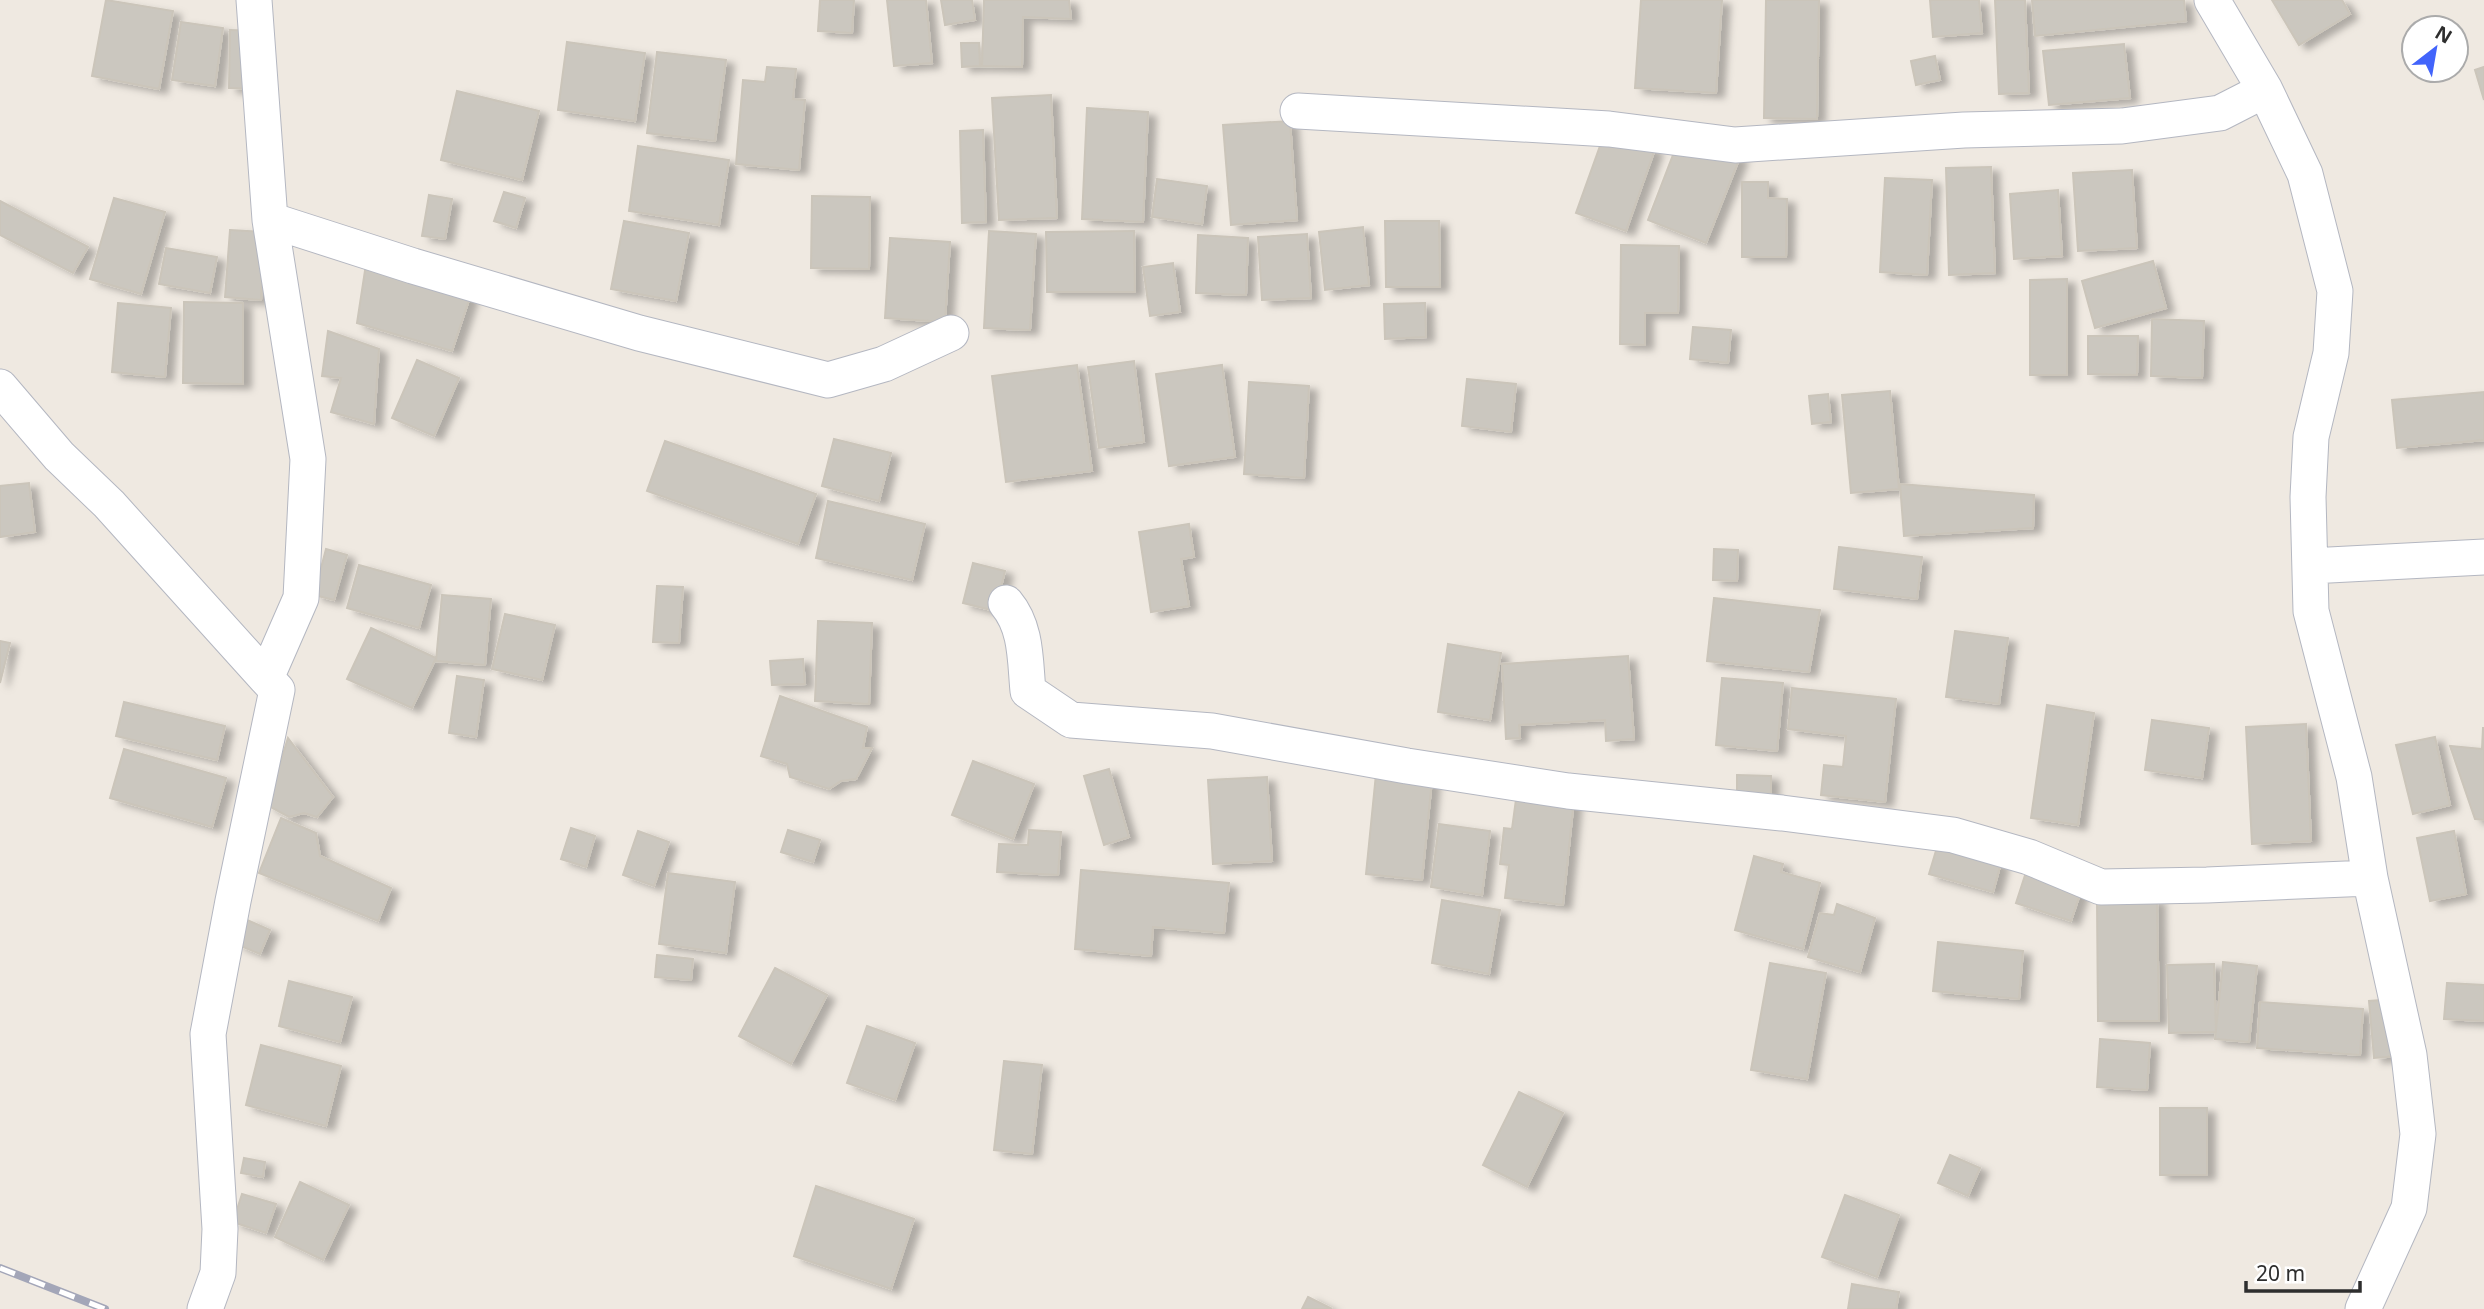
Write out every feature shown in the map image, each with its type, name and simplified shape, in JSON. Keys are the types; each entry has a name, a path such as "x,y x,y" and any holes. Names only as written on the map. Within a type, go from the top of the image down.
{"street":[{"path":"254,0 270,220 308,459 301,598 266,678"},
{"path":"2212,0 2265,90 2305,174 2335,291 2331,353 2311,437 2308,497 2311,611 2354,777 2370,878 2409,1055 2418,1134 2409,1208 2363,1309"},
{"path":"1298,111 1609,129 1735,145 1964,130 2122,126 2220,113 2265,90"},
{"path":"270,220 413,266 639,332 828,380 884,364 951,333"},
{"path":"0,387 59,456 109,504 277,690 208,1034 220,1229 218,1273 205,1309"},
{"path":"2310,566 2484,556"},
{"path":"1006,603 1013,611 1022,632 1028,691 1071,720 1212,731 1407,766 1568,791 1782,813 1953,835 2029,857 2101,887 2370,878"}],"building":[{"path":"106,0 173,11 159,89 92,76"},
{"path":"820,0 854,0 852,33 818,31"},
{"path":"887,0 926,0 932,63 894,66"},
{"path":"941,0 972,0 975,20 945,25"},
{"path":"984,0 1069,0 1071,19 1023,17 1022,67 982,66"},
{"path":"1641,0 1722,0 1716,93 1635,88"},
{"path":"1766,0 1819,0 1817,119 1764,118"},
{"path":"1930,0 1979,0 1982,33 1933,37"},
{"path":"1995,0 2025,0 2029,93 1999,94"},
{"path":"2032,0 2184,0 2186,21 2035,36"},
{"path":"2272,0 2342,0 2350,14 2299,45"},
{"path":"181,22 223,28 215,86 172,80"},
{"path":"230,30 257,31 257,89 229,88"},
{"path":"567,42 645,53 635,121 558,110"},
{"path":"961,43 979,43 980,66 962,67"},
{"path":"2124,44 2130,98 2049,105 2043,51"},
{"path":"657,52 726,60 715,141 647,133"},
{"path":"1935,56 1940,80 1916,85 1911,61"},
{"path":"767,67 796,69 793,99 805,100 799,170 736,164 743,80 765,82"},
{"path":"2484,67 2484,100 2475,70"},
{"path":"457,91 539,111 522,180 441,160"},
{"path":"1051,95 1057,218 999,220 992,98"},
{"path":"1087,108 1148,112 1143,222 1082,219"},
{"path":"1290,121 1297,220 1231,225 1223,125"},
{"path":"983,130 986,222 962,223 960,131"},
{"path":"1605,132 1655,149 1626,231 1576,213"},
{"path":"1681,134 1740,157 1706,243 1648,220"},
{"path":"638,146 729,160 719,225 629,211"},
{"path":"1991,167 1995,273 1949,275 1946,168"},
{"path":"2132,170 2137,248 2078,251 2073,173"},
{"path":"1885,178 1932,180 1927,275 1880,272"},
{"path":"1157,179 1207,186 1202,224 1152,217"},
{"path":"1742,182 1768,182 1768,198 1787,199 1786,257 1742,257"},
{"path":"2058,190 2062,256 2014,259 2010,194"},
{"path":"504,192 525,198 516,228 494,221"},
{"path":"429,195 452,199 445,239 422,236"},
{"path":"812,196 870,197 869,269 811,268"},
{"path":"114,198 165,212 141,294 90,279"},
{"path":"0,201 88,247 73,273 0,235"},
{"path":"624,221 689,233 676,301 611,289"},
{"path":"1385,221 1439,221 1440,287 1386,287"},
{"path":"1363,227 1369,285 1325,290 1319,232"},
{"path":"230,230 265,232 261,300 225,297"},
{"path":"989,231 1036,234 1030,330 984,328"},
{"path":"1134,231 1135,292 1047,292 1046,232"},
{"path":"1307,234 1311,298 1262,300 1258,237"},
{"path":"1198,235 1248,238 1246,295 1196,293"},
{"path":"890,238 950,242 945,322 885,318"},
{"path":"1621,245 1679,246 1678,313 1645,313 1645,345 1620,344"},
{"path":"166,248 217,257 210,293 159,284"},
{"path":"2153,261 2166,308 2095,328 2082,281"},
{"path":"1173,263 1180,312 1150,316 1143,267"},
{"path":"366,264 471,294 452,351 357,323"},
{"path":"2067,279 2067,375 2030,375 2030,280"},
{"path":"184,302 243,303 243,384 183,383"},
{"path":"118,303 171,308 165,377 112,372"},
{"path":"1425,303 1426,337 1385,339 1384,304"},
{"path":"2152,319 2204,321 2202,378 2151,376"},
{"path":"1693,327 1731,330 1728,363 1690,359"},
{"path":"328,331 379,349 374,424 331,412 341,378 322,376"},
{"path":"2088,336 2138,336 2137,375 2088,374"},
{"path":"417,360 459,378 434,436 392,418"},
{"path":"1134,361 1144,442 1099,448 1088,367"},
{"path":"1077,365 1092,471 1006,482 992,376"},
{"path":"1222,365 1235,457 1169,466 1156,374"},
{"path":"1467,379 1516,384 1511,432 1462,426"},
{"path":"1249,382 1309,386 1304,478 1244,474"},
{"path":"1890,391 1899,489 1851,493 1842,395"},
{"path":"2484,392 2484,440 2397,448 2392,400"},
{"path":"1828,394 1831,422 1812,424 1809,396"},
{"path":"834,439 891,453 879,501 822,486"},
{"path":"665,441 816,494 798,544 647,491"},
{"path":"29,483 35,532 0,537 0,486"},
{"path":"1900,484 2034,495 2033,528 1904,536"},
{"path":"828,501 925,524 912,580 816,558"},
{"path":"1189,524 1194,557 1181,559 1189,606 1151,612 1139,532"},
{"path":"1839,547 1922,557 1917,599 1834,589"},
{"path":"326,549 347,555 334,600 314,595"},
{"path":"1714,549 1738,550 1737,581 1713,580"},
{"path":"973,563 1005,571 995,611 963,603"},
{"path":"359,565 431,585 419,628 347,608"},
{"path":"657,586 683,587 679,643 653,642"},
{"path":"442,595 491,599 485,665 436,661"},
{"path":"1714,598 1820,610 1809,672 1707,661"},
{"path":"505,614 555,625 542,680 492,669"},
{"path":"818,621 872,623 869,704 815,701"},
{"path":"371,628 436,658 412,708 347,679"},
{"path":"1955,631 2008,638 1999,704 1946,697"},
{"path":"0,641 10,643 0,683"},
{"path":"1448,644 1501,653 1490,720 1438,712"},
{"path":"1628,656 1634,739 1606,741 1605,720 1519,725 1520,738 1506,739 1502,664"},
{"path":"803,659 805,684 772,685 770,661"},
{"path":"457,676 484,680 476,737 449,733"},
{"path":"1722,678 1783,683 1777,751 1716,745"},
{"path":"1792,688 1896,699 1885,802 1821,795 1824,765 1843,767 1846,736 1788,729"},
{"path":"780,696 867,727 863,748 872,748 856,779 841,781 829,789 790,777 787,764 761,756"},
{"path":"124,702 225,726 217,760 116,736"},
{"path":"2047,705 2094,713 2078,825 2031,818"},
{"path":"2152,720 2209,728 2202,778 2145,770"},
{"path":"2306,724 2311,841 2252,844 2246,727"},
{"path":"2483,728 2484,820 2475,819 2450,746 2482,749"},
{"path":"2435,737 2450,805 2413,814 2396,745"},
{"path":"288,738 333,797 317,817 304,813 289,817 267,805"},
{"path":"124,749 226,778 212,827 110,798"},
{"path":"973,761 1034,784 1013,839 952,815"},
{"path":"1109,769 1129,837 1104,845 1084,776"},
{"path":"1376,774 1432,780 1422,880 1366,874"},
{"path":"1737,775 1771,776 1771,795 1737,794"},
{"path":"1267,777 1272,861 1213,864 1208,780"},
{"path":"1517,792 1574,799 1563,905 1505,898 1509,865 1500,864 1504,828 1512,829"},
{"path":"281,818 316,833 320,856 391,888 378,921 259,873"},
{"path":"1439,824 1490,831 1482,895 1431,887"},
{"path":"571,828 595,836 586,867 561,859"},
{"path":"788,830 820,840 813,862 781,852"},
{"path":"1029,830 1061,832 1058,875 997,872 999,844 1028,845"},
{"path":"638,831 669,842 654,886 623,875"},
{"path":"2454,831 2466,894 2430,901 2417,838"},
{"path":"1938,844 2001,863 1993,892 1929,874"},
{"path":"1754,856 1783,864 1781,872 1820,883 1803,949 1735,930"},
{"path":"2028,866 2083,885 2071,921 2016,903"},
{"path":"1081,870 1229,883 1224,933 1153,927 1151,956 1075,949"},
{"path":"668,873 735,882 726,953 659,944"},
{"path":"2097,899 2157,899 2159,1021 2098,1021"},
{"path":"1442,900 1500,910 1489,974 1432,963"},
{"path":"1837,904 1875,918 1860,972 1808,957 1820,913 1834,915"},
{"path":"247,920 270,930 260,954 236,944"},
{"path":"1938,942 2023,951 2019,999 1933,991"},
{"path":"657,955 693,959 691,980 655,977"},
{"path":"2223,962 2257,966 2249,1042 2215,1039"},
{"path":"1770,963 1826,973 1807,1079 1751,1070"},
{"path":"2214,964 2216,1032 2169,1033 2167,965"},
{"path":"775,968 827,995 791,1064 739,1036"},
{"path":"289,981 352,997 340,1042 279,1026"},
{"path":"2447,983 2484,985 2484,1021 2444,1019"},
{"path":"2395,999 2399,1056 2374,1058 2369,1001"},
{"path":"2260,1002 2363,1009 2360,1055 2257,1048"},
{"path":"867,1026 915,1043 895,1100 847,1083"},
{"path":"2100,1039 2150,1043 2147,1090 2097,1087"},
{"path":"261,1045 341,1066 326,1126 246,1105"},
{"path":"1004,1061 1042,1065 1032,1154 994,1150"},
{"path":"1519,1092 1563,1113 1527,1187 1483,1165"},
{"path":"2160,1108 2207,1108 2207,1175 2160,1175"},
{"path":"1950,1155 1980,1168 1968,1196 1938,1183"},
{"path":"244,1158 265,1162 263,1177 241,1173"},
{"path":"300,1182 349,1205 323,1260 275,1237"},
{"path":"816,1186 914,1219 891,1289 794,1256"},
{"path":"242,1194 276,1204 266,1233 233,1222"},
{"path":"1845,1195 1899,1215 1877,1277 1822,1257"},
{"path":"1852,1284 1899,1292 1896,1309 1848,1309"},
{"path":"1308,1297 1332,1309 1302,1309"}],"railway":[{"path":"0,1268 105,1309"}]}
